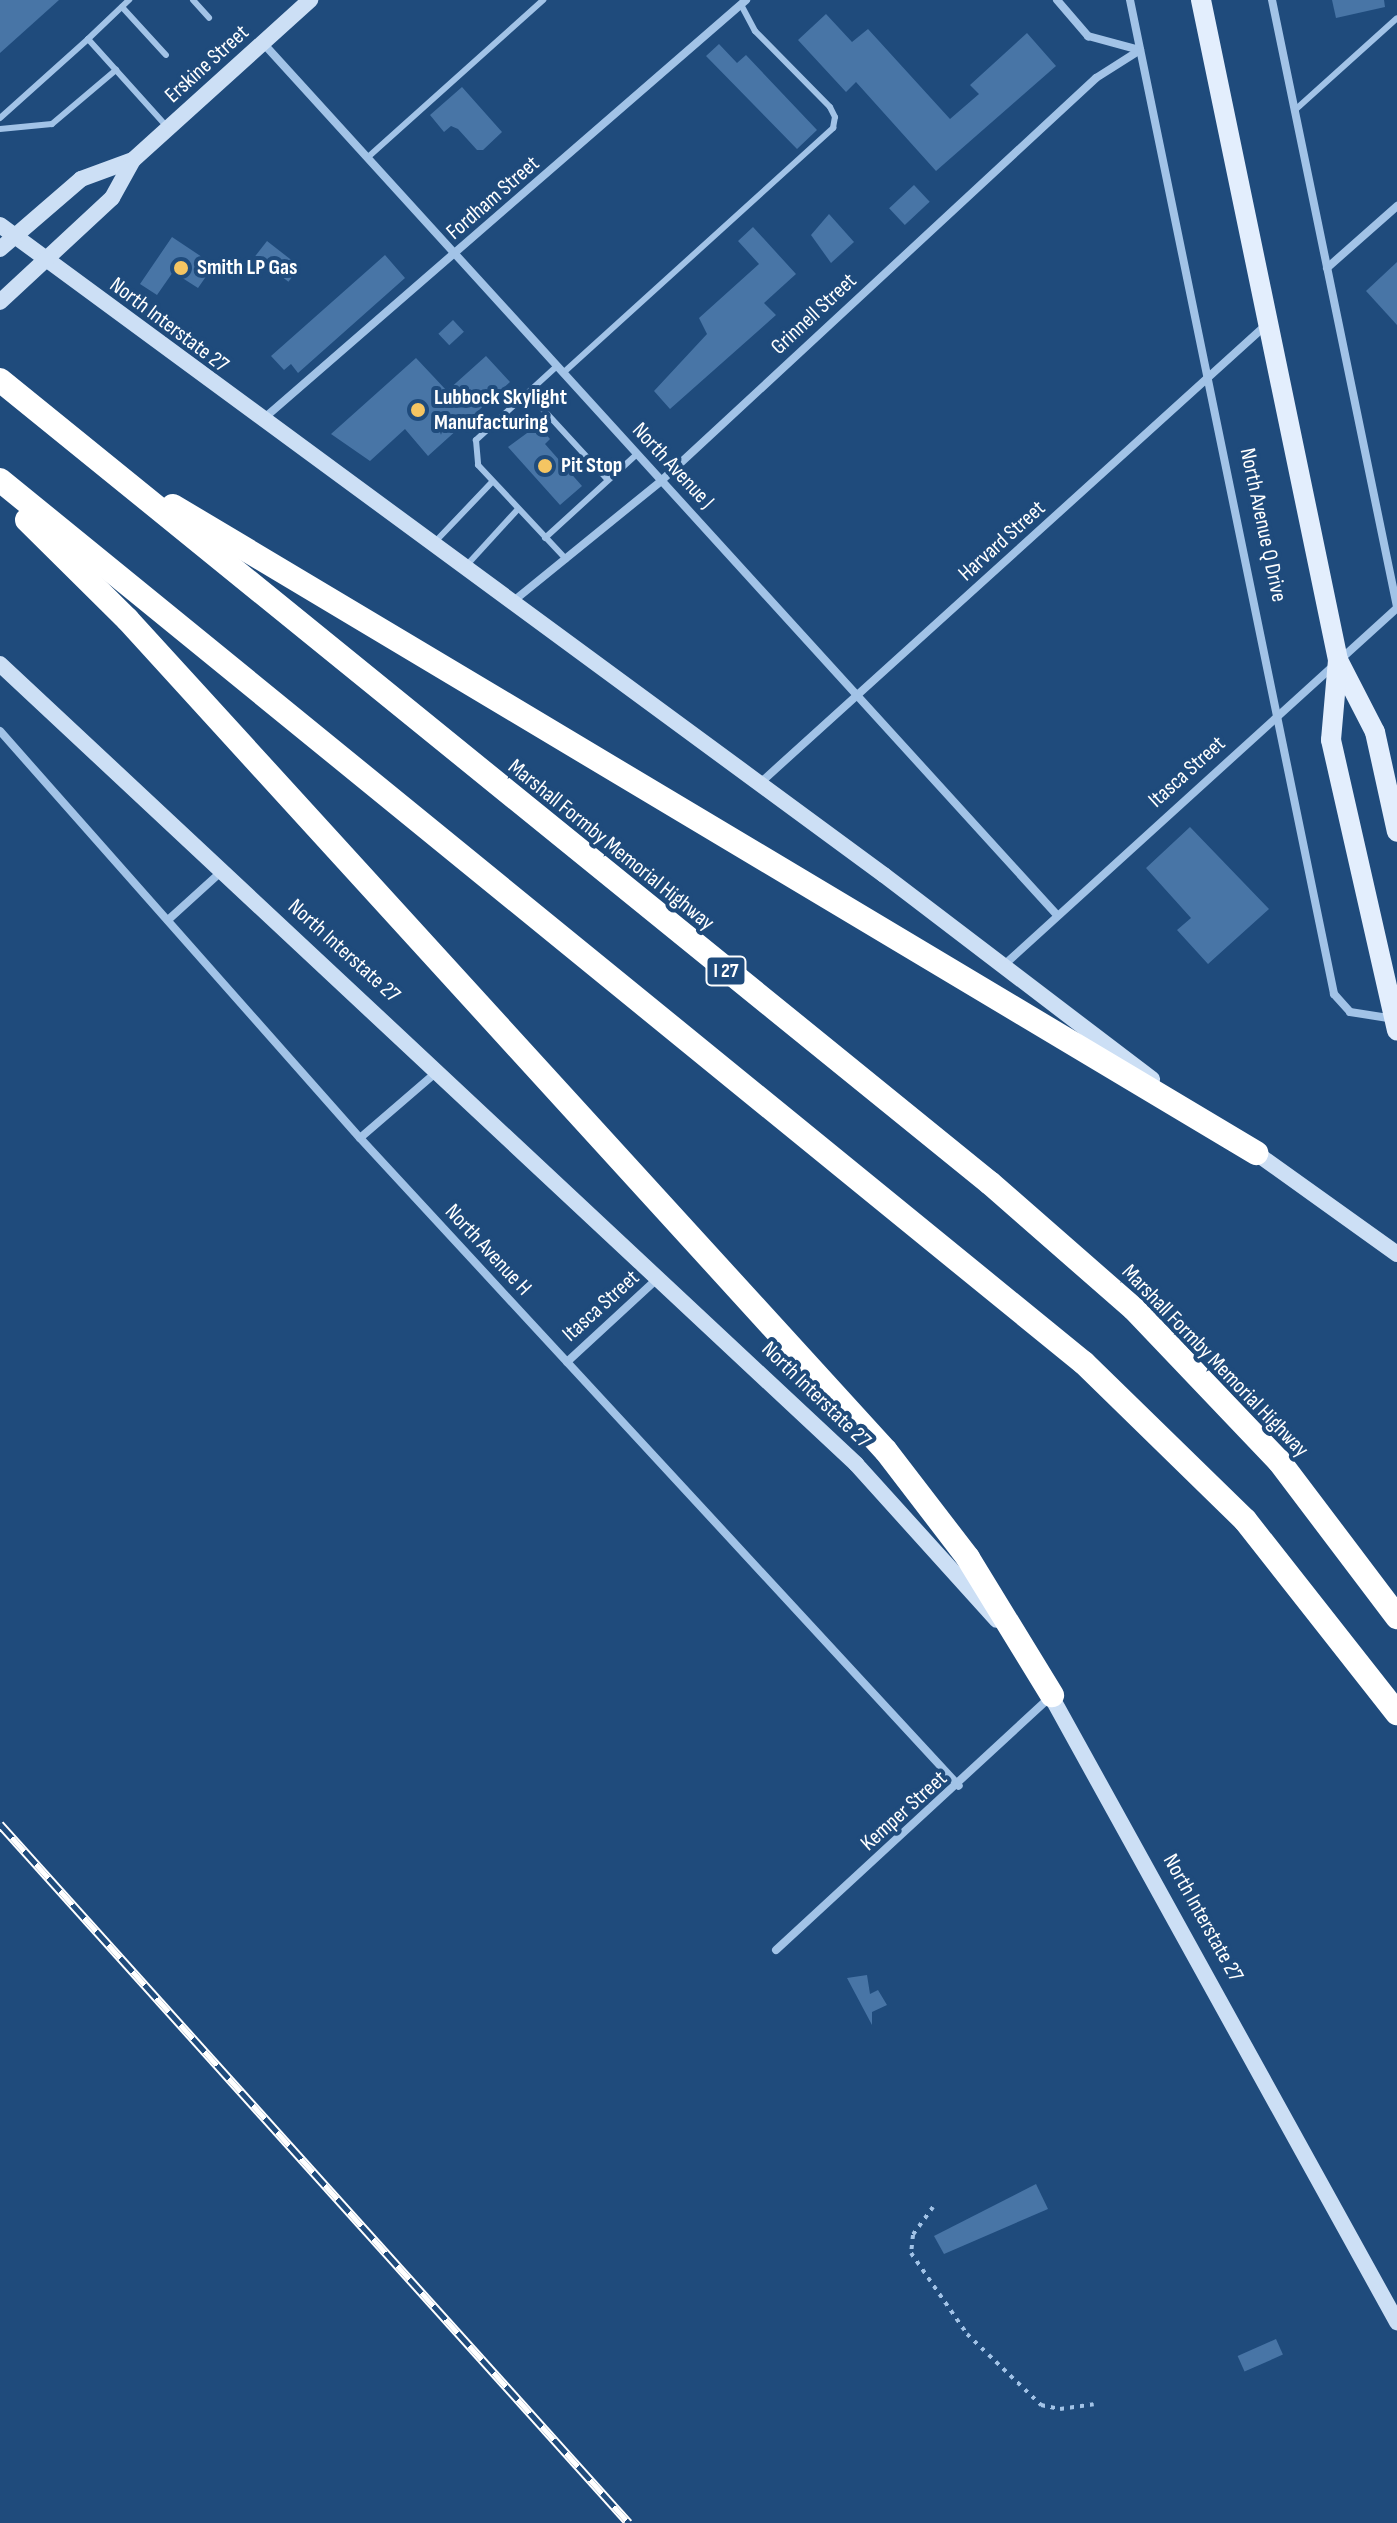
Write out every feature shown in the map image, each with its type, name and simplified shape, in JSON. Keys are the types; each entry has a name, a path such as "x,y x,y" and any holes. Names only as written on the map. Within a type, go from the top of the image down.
{"highway":[{"name":"Marshall Formby Memorial Highway","path":"0,380 977,1173 1134,1309 1279,1461 1397,1617"},
{"path":"107,468 1256,1153"},
{"path":"0,480 1084,1363 1245,1520 1397,1713"},
{"path":"0,492 138,630 886,1451 968,1558 1052,1695"}],"main road":[{"name":"Erskine Street","path":"0,302 112,198 133,160 310,0"},
{"name":"North Avenue Q Drive","path":"1201,0 1338,660 1375,732 1397,832"},
{"name":"Erskine Street","path":"0,249 81,179 133,160"},
{"name":"North Interstate 27","path":"0,225 1397,1254"},
{"name":"North Avenue Q Drive","path":"1338,660 1331,740 1396,1025"},
{"name":"North Interstate 27","path":"0,664 440,1069 856,1464 1006,1631 1052,1695 1397,2322"}],"street":[{"path":"1057,0 1088,36 1140,50"},
{"name":"North Avenue Q Drive","path":"1130,0 1207,381 1279,714 1334,994 1350,1012 1396,1025"},
{"path":"1272,0 1397,607"},
{"name":"Fordham Street","path":"262,420 456,255 744,2"},
{"name":"North Avenue J","path":"262,43 1056,914"},
{"name":"Grinnell Street","path":"511,603 661,481 1096,78 1140,50"},
{"path":"1327,268 1397,206"},
{"name":"Harvard Street","path":"759,785 1269,323"},
{"name":"Itasca Street","path":"1003,966 1056,914 1397,607"},
{"name":"North Avenue H","path":"0,731 360,1138 959,1786"},
{"path":"168,920 222,871"},
{"path":"360,1138 440,1069"},
{"name":"Itasca Street","path":"567,1362 660,1277"},
{"name":"Kemper Street","path":"776,1950 959,1786 1052,1695"}],"lane":[{"path":"0,118 129,0"},
{"path":"193,0 209,18"},
{"path":"367,158 543,0"},
{"path":"566,559 478,465 476,440 528,393 560,370 833,128 835,117 830,107 755,31 744,2"},
{"path":"122,7 166,55"},
{"path":"1295,110 1397,18"},
{"path":"88,39 168,128"},
{"path":"0,129 52,124 116,70"},
{"path":"528,393 608,480"},
{"path":"545,538 637,454"},
{"path":"432,546 492,482"},
{"path":"464,569 518,509"}],"path":[{"path":"933,2207 913,2235 911,2253 967,2334 1041,2405 1060,2409 1094,2404"}],"building":[{"path":"0,0 59,0 0,53"},
{"path":"1332,0 1384,0 1385,7 1336,18"},
{"path":"826,14 852,42 868,29 950,119 979,94 970,85 1027,33 1056,66 936,171 856,82 846,92 798,40"},
{"path":"719,44 737,63 746,55 817,130 797,149 706,56"},
{"path":"462,87 502,132 483,150 477,150 458,129 451,126 444,132 430,115"},
{"path":"914,185 930,202 905,225 889,208"},
{"path":"829,214 854,242 831,263 811,235"},
{"path":"753,227 796,274 764,303 776,315 670,409 654,391 707,334 699,318 759,264 738,241"},
{"name":"Smith LP Gas","path":"172,237 214,265 198,288 173,272 157,295 140,284"},
{"path":"267,241 300,267 288,282 255,256"},
{"path":"385,255 405,278 298,373 291,364 284,370 271,356"},
{"path":"1397,262 1397,325 1366,291"},
{"path":"453,320 464,332 449,345 438,334"},
{"name":"Lubbock Skylight Manufacturing","path":"486,356 510,382 428,456 405,429 370,461 331,434 416,358 447,391"},
{"name":"Pit Stop","path":"538,425 550,439 545,444 582,486 560,505 508,447"},
{"path":"1190,827 1269,909 1208,964 1177,930 1191,918 1146,868"},
{"path":"867,1975 870,1994 878,1990 887,2005 872,2012 872,2025 847,1978"},
{"path":"1036,2184 1048,2209 944,2254 934,2236"},
{"path":"1276,2339 1283,2355 1245,2372 1238,2356"}],"railway":[{"path":"0,1824 629,2523"}],"place":[{"name":"Smith LP Gas","path":"181,268"},
{"name":"Lubbock Skylight Manufacturing","path":"418,410"},
{"name":"Pit Stop","path":"545,466"}]}
